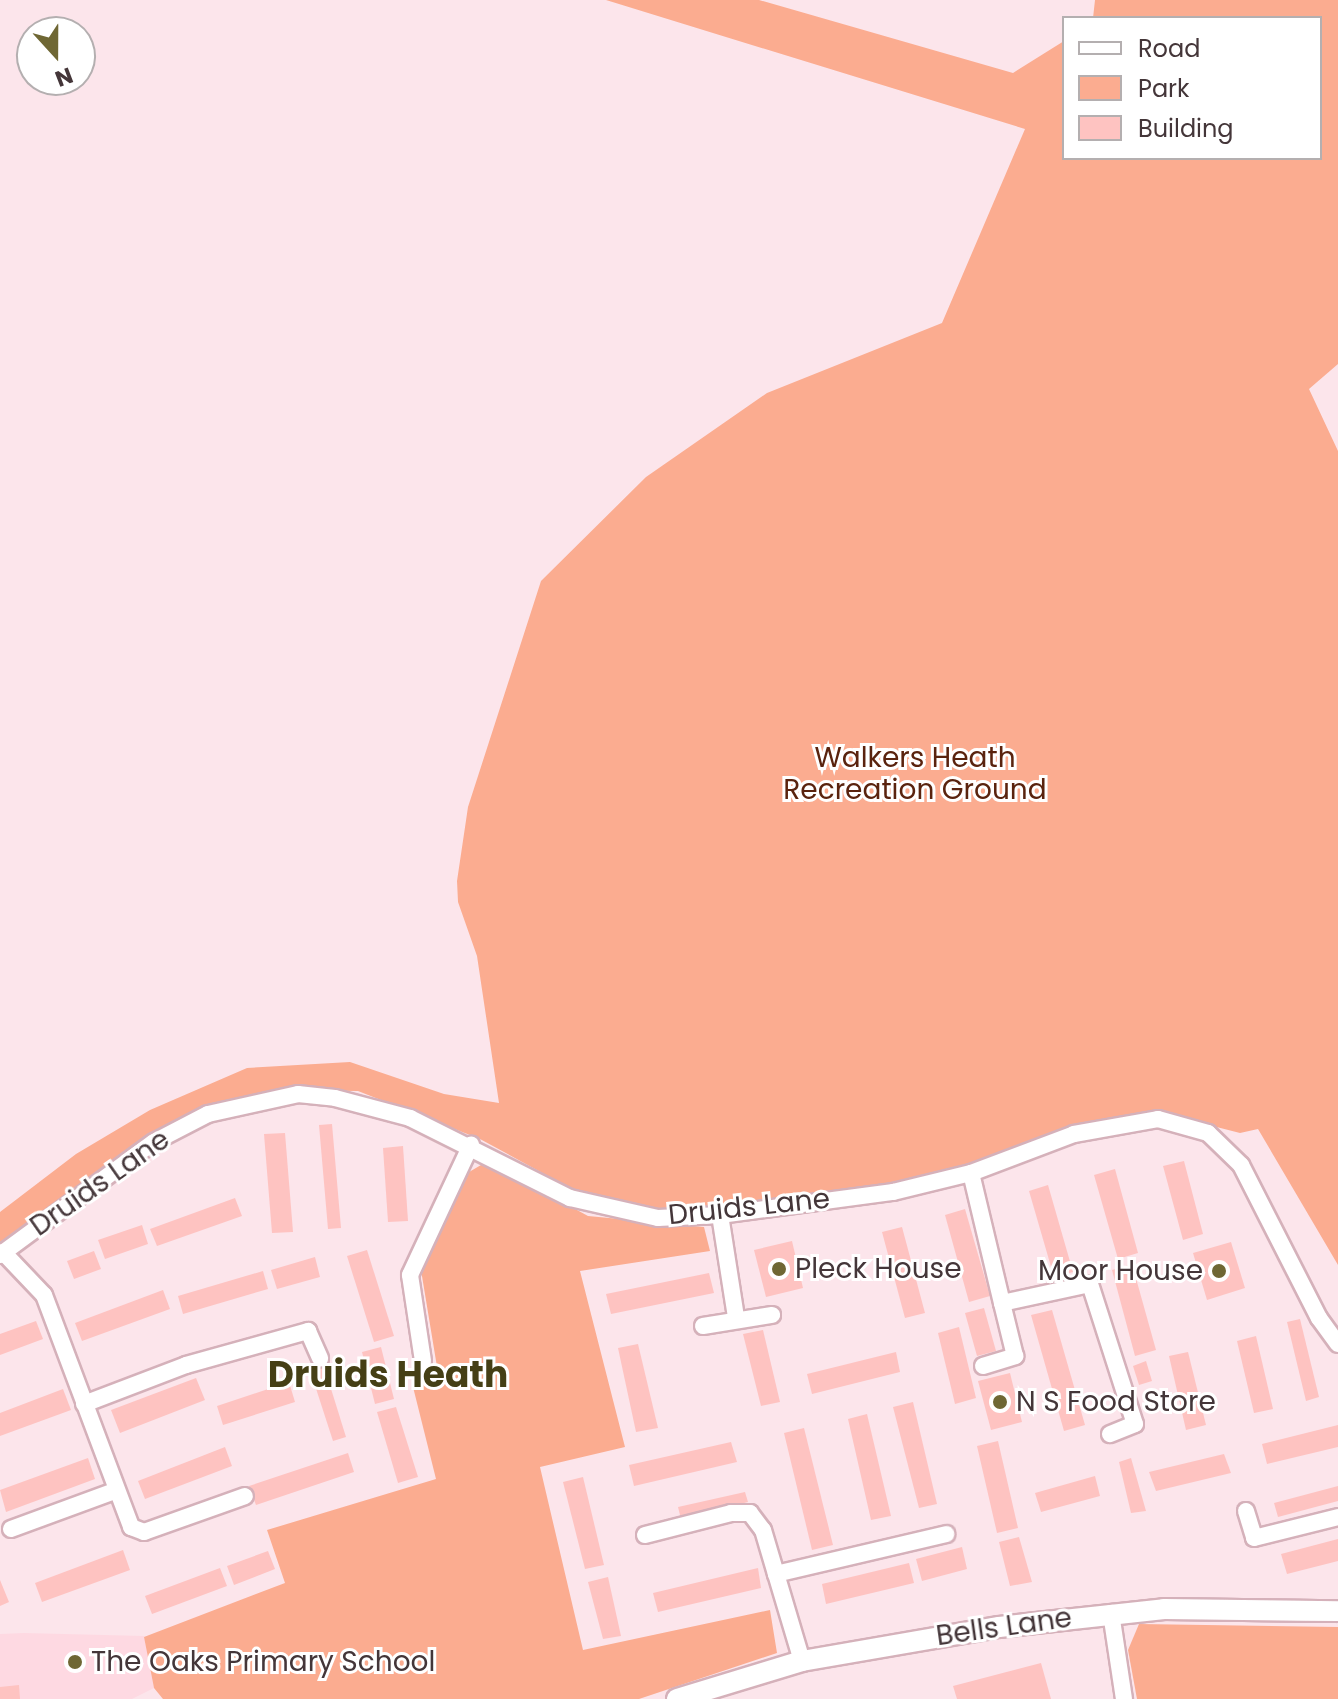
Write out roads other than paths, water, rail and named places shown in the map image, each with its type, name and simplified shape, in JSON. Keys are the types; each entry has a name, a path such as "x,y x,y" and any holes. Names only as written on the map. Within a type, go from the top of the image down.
{"street":[{"name":"Druids Lane","path":"2,1254 154,1142 208,1114 250,1102 298,1094 335,1098 410,1118 597,1208 658,1218 720,1215 893,1192 971,1173 1074,1134 1158,1119 1208,1133 1241,1165 1319,1318 1338,1344"},
{"path":"423,1361 410,1275 471,1145"},
{"path":"971,1173 1015,1356 983,1366"},
{"path":"720,1215 736,1317"},
{"path":"2,1254 44,1295 131,1527 144,1532 245,1496"},
{"path":"1002,1303 1090,1284 1135,1424 1110,1434"},
{"path":"703,1326 736,1317 772,1315"},
{"path":"84,1404 186,1365 308,1331 320,1358"},
{"path":"11,1529 115,1491"},
{"path":"1246,1511 1254,1538 1338,1517"},
{"path":"645,1535 731,1513 750,1513 763,1530 802,1661"},
{"path":"776,1574 946,1534"},
{"name":"Bells Lane","path":"677,1699 802,1661 1111,1613 1338,1611"},
{"path":"1111,1613 1124,1699"}],"place":[{"name":"Pleck House","path":"779,1269"},
{"name":"Moor House","path":"1219,1271"},
{"name":"N S Food Store","path":"1000,1402"},
{"name":"The Oaks Primary School","path":"75,1662"}],"district":[{"name":"Druids Heath","path":"388,1375"}],"park label":[{"name":"Walkers Heath Recreation Ground","path":"915,774"}]}
